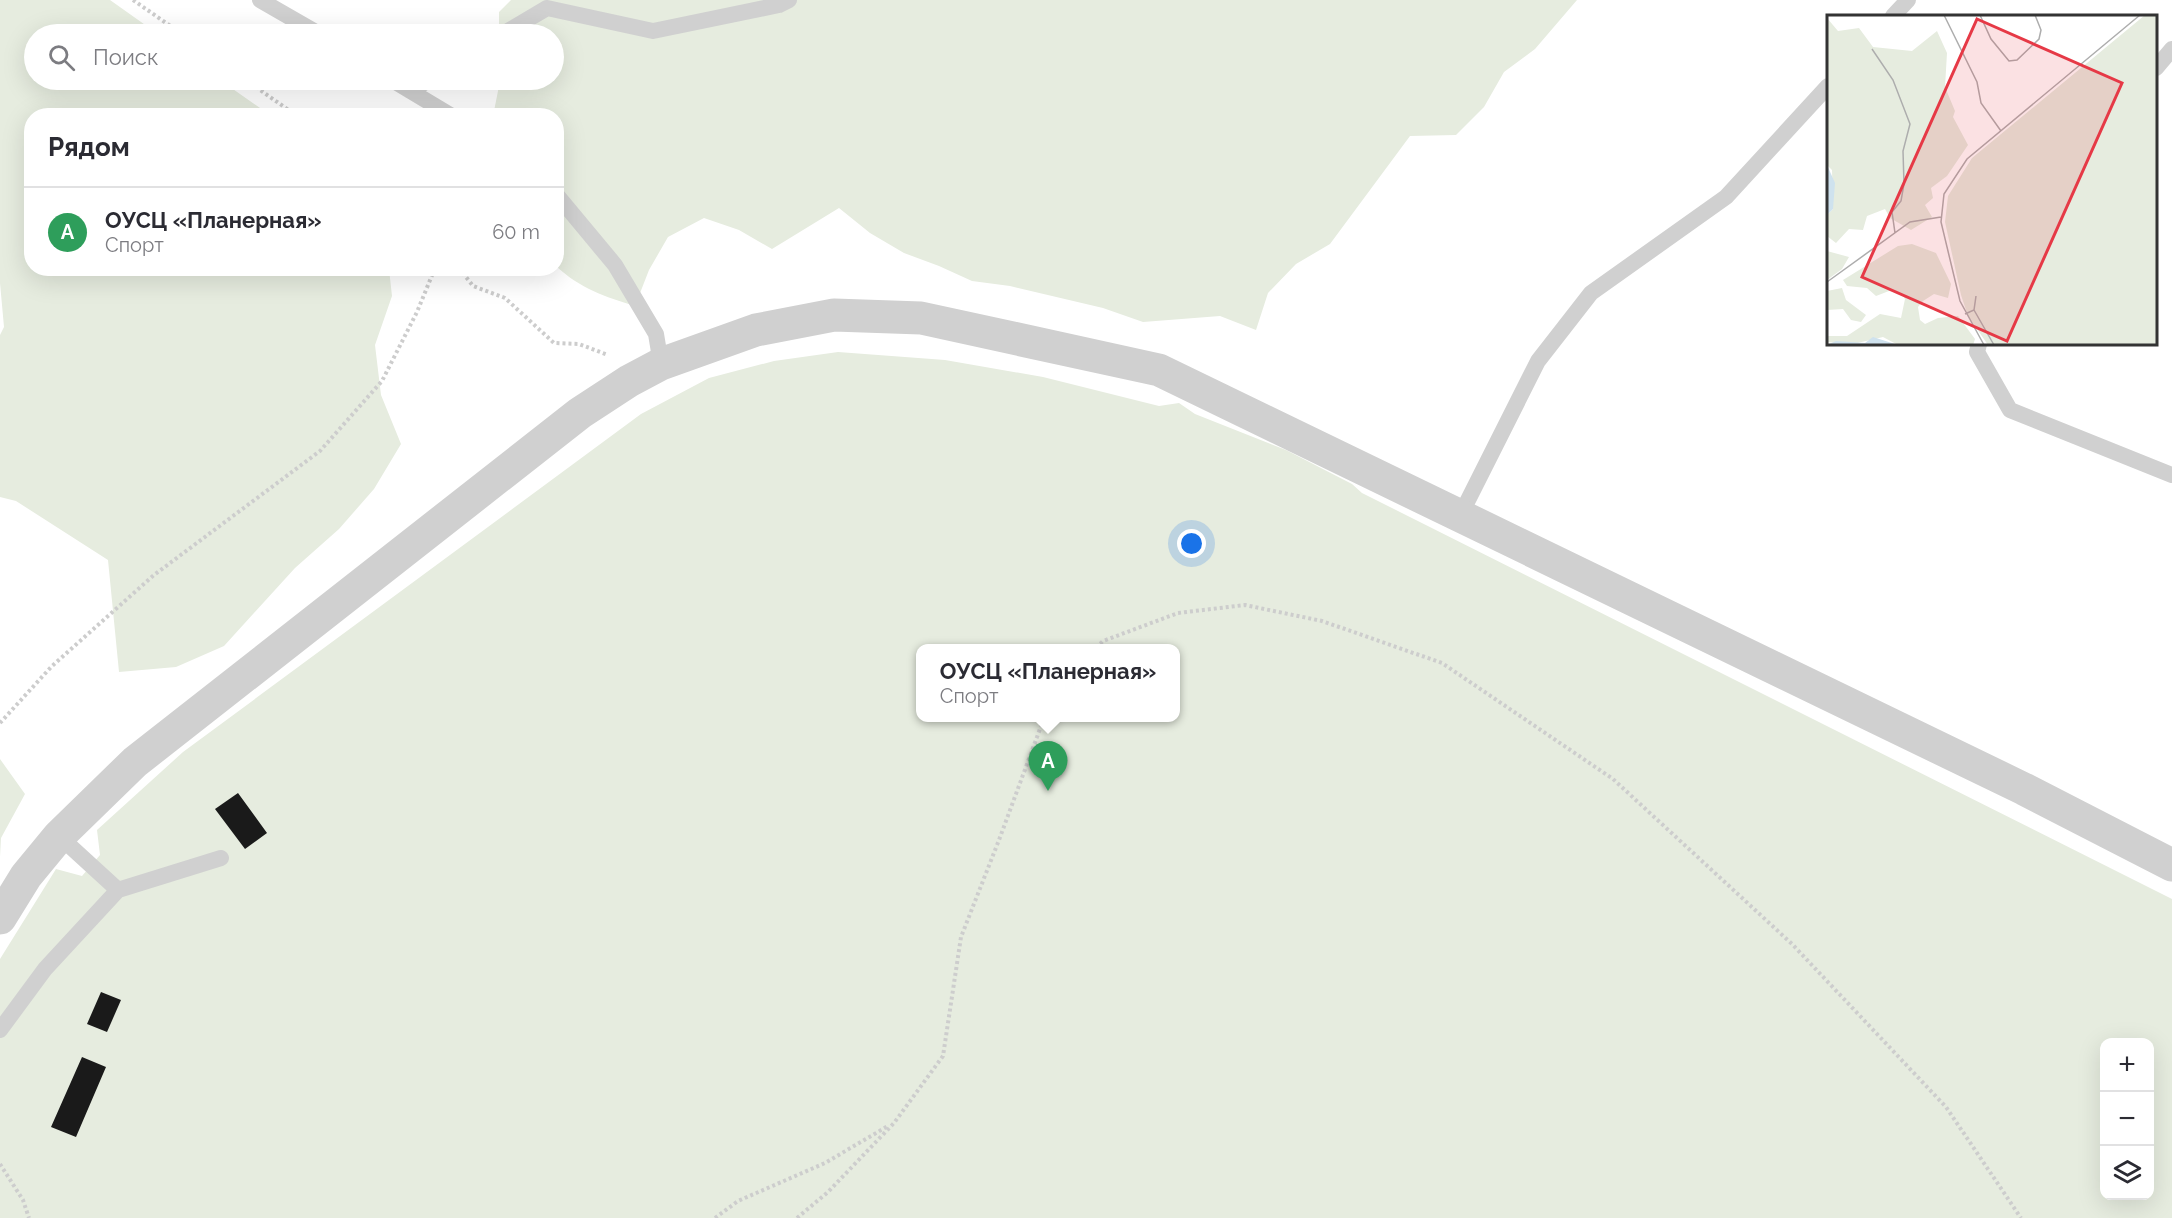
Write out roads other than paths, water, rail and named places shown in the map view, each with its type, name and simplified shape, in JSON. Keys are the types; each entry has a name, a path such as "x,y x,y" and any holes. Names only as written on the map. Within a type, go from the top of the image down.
{"street":[{"path":"0,918 26,876 58,836 135,762 580,413 629,381 661,364 756,330 834,315 921,318 1159,370 2024,789 2172,865"}],"lane":[{"path":"260,0 302,24"},
{"path":"519,24 547,8 653,31 779,5 789,0"},
{"path":"1894,15 1908,0"},
{"path":"2157,67 2172,50"},
{"path":"1460,516 1538,361 1591,293 1726,197 1827,87"},
{"path":"410,91 439,108"},
{"path":"564,204 615,265 656,334 661,364"},
{"path":"1979,345 1977,352 2010,410 2172,475"},
{"path":"58,836 118,890"},
{"path":"0,1030 45,969 118,890 222,858"}],"place":[{"name":"ОУСЦ «Планерная»","path":"1048,791"}]}
